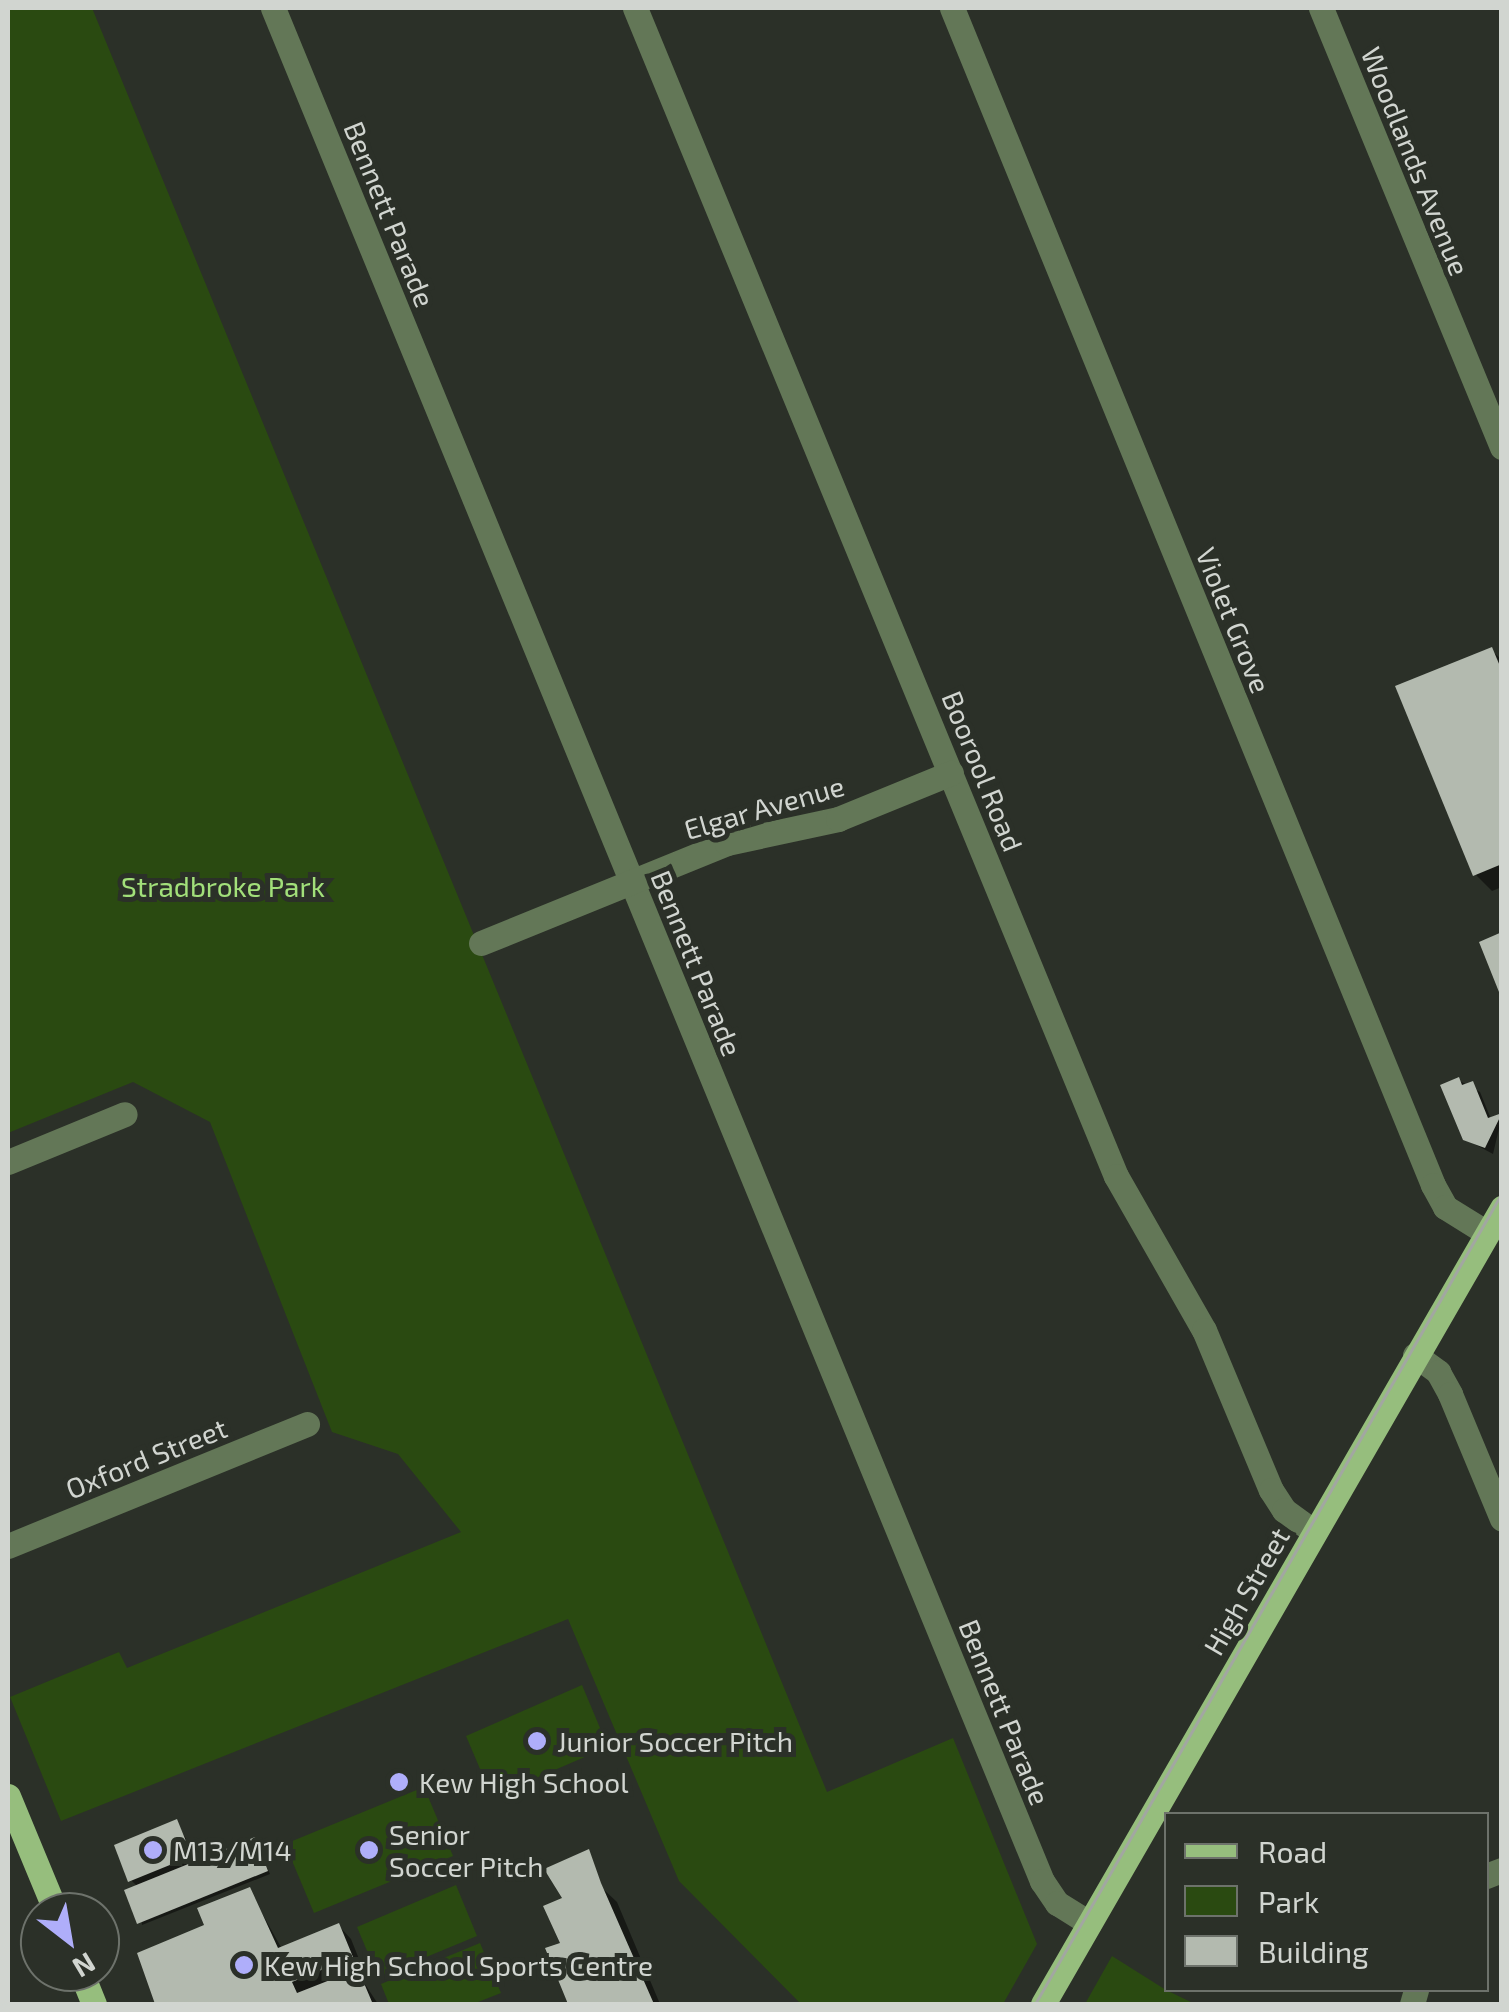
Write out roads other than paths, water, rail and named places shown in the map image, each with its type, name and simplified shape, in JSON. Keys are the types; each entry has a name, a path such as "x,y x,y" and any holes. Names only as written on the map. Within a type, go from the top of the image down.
{"main road":[{"name":"High Street","path":"1042,2004 1502,1208"},
{"path":"8,1796 48,1892"}],"street":[{"name":"Bennett Parade","path":"273,8 1042,1882 1057,1903 1090,1923"},
{"name":"Boorool Road","path":"635,8 1116,1176 1204,1330 1271,1490 1284,1510 1314,1532"},
{"name":"Violet Grove","path":"952,8 1433,1185 1445,1207 1487,1233"},
{"name":"Woodlands Avenue","path":"1321,8 1502,447"},
{"name":"Elgar Avenue","path":"481,943 728,843 838,819 951,773"},
{"path":"8,1162 125,1114"},
{"path":"1415,1355 1438,1372 1450,1394 1502,1519"},
{"name":"Oxford Street","path":"8,1546 307,1424"}],"tram line":[{"path":"1035,2004 1502,1193"}],"place":[{"name":"Junior Soccer Pitch","path":"537,1741"},
{"name":"Kew High School","path":"399,1782"},
{"name":"M13/M14","path":"153,1850"},
{"name":"Senior Soccer Pitch","path":"369,1850"},
{"name":"Kew High School Sports Centre","path":"244,1965"}],"park label":[{"name":"Stradbroke Park","path":"223,886"}]}
